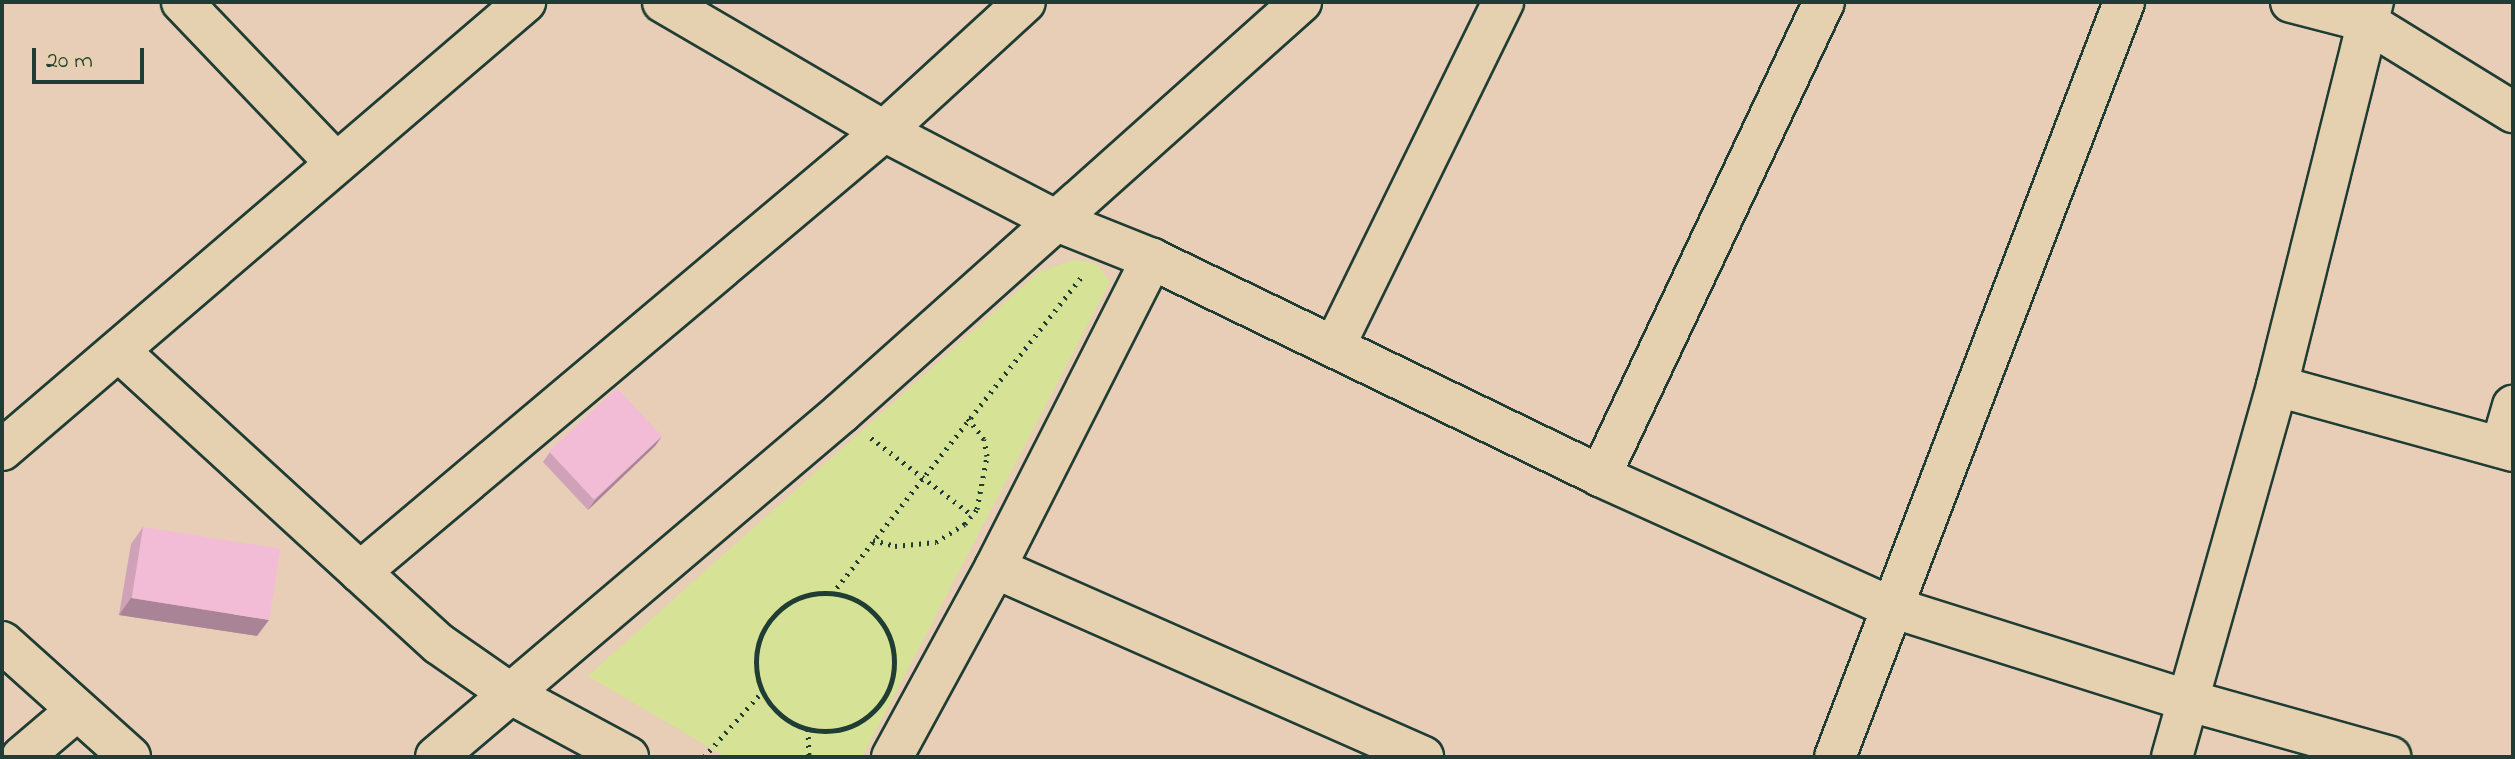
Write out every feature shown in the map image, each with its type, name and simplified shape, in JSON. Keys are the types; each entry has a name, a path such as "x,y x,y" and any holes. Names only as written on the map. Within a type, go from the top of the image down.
{"street":[{"path":"182,2 336,163"},
{"path":"2,449 120,352 525,2"},
{"path":"663,2 884,131 1057,221 1108,245 1152,259 1600,476 1888,606 2190,701 2390,757"},
{"path":"360,572 884,131 1025,2"},
{"path":"436,757 841,413 1301,2"},
{"path":"1335,345 1503,2"},
{"path":"1600,476 1824,2"},
{"path":"1835,757 1888,606 2124,2"},
{"path":"2291,2 2369,12 2513,112"},
{"path":"2172,757 2277,386 2369,12"},
{"path":"892,757 995,568 1152,259"},
{"path":"120,352 439,644 511,694 628,757"},
{"path":"2277,386 2507,449 2513,406"},
{"path":"995,568 1423,757"},
{"path":"2,642 130,757"},
{"path":"22,757 76,711"}],"path":[{"path":"832,594 967,417 1108,245"},
{"path":"841,413 972,515"},
{"path":"873,540 895,546 926,544 951,534 972,515 987,456 984,439 967,417"},
{"path":"832,594 869,608 884,626 894,670 875,710 857,724 836,731 808,729 775,711 762,692 756,670 766,625 803,596 832,594"},
{"path":"704,757 762,692"},
{"path":"808,729 809,757"}],"green space":[{"path":"1073,260 1096,263 1110,282 862,757 726,757 588,676 1039,272"}],"building":[{"path":"617,388 662,436 594,500 549,451"},
{"path":"143,527 280,549 269,620 132,598"}]}
